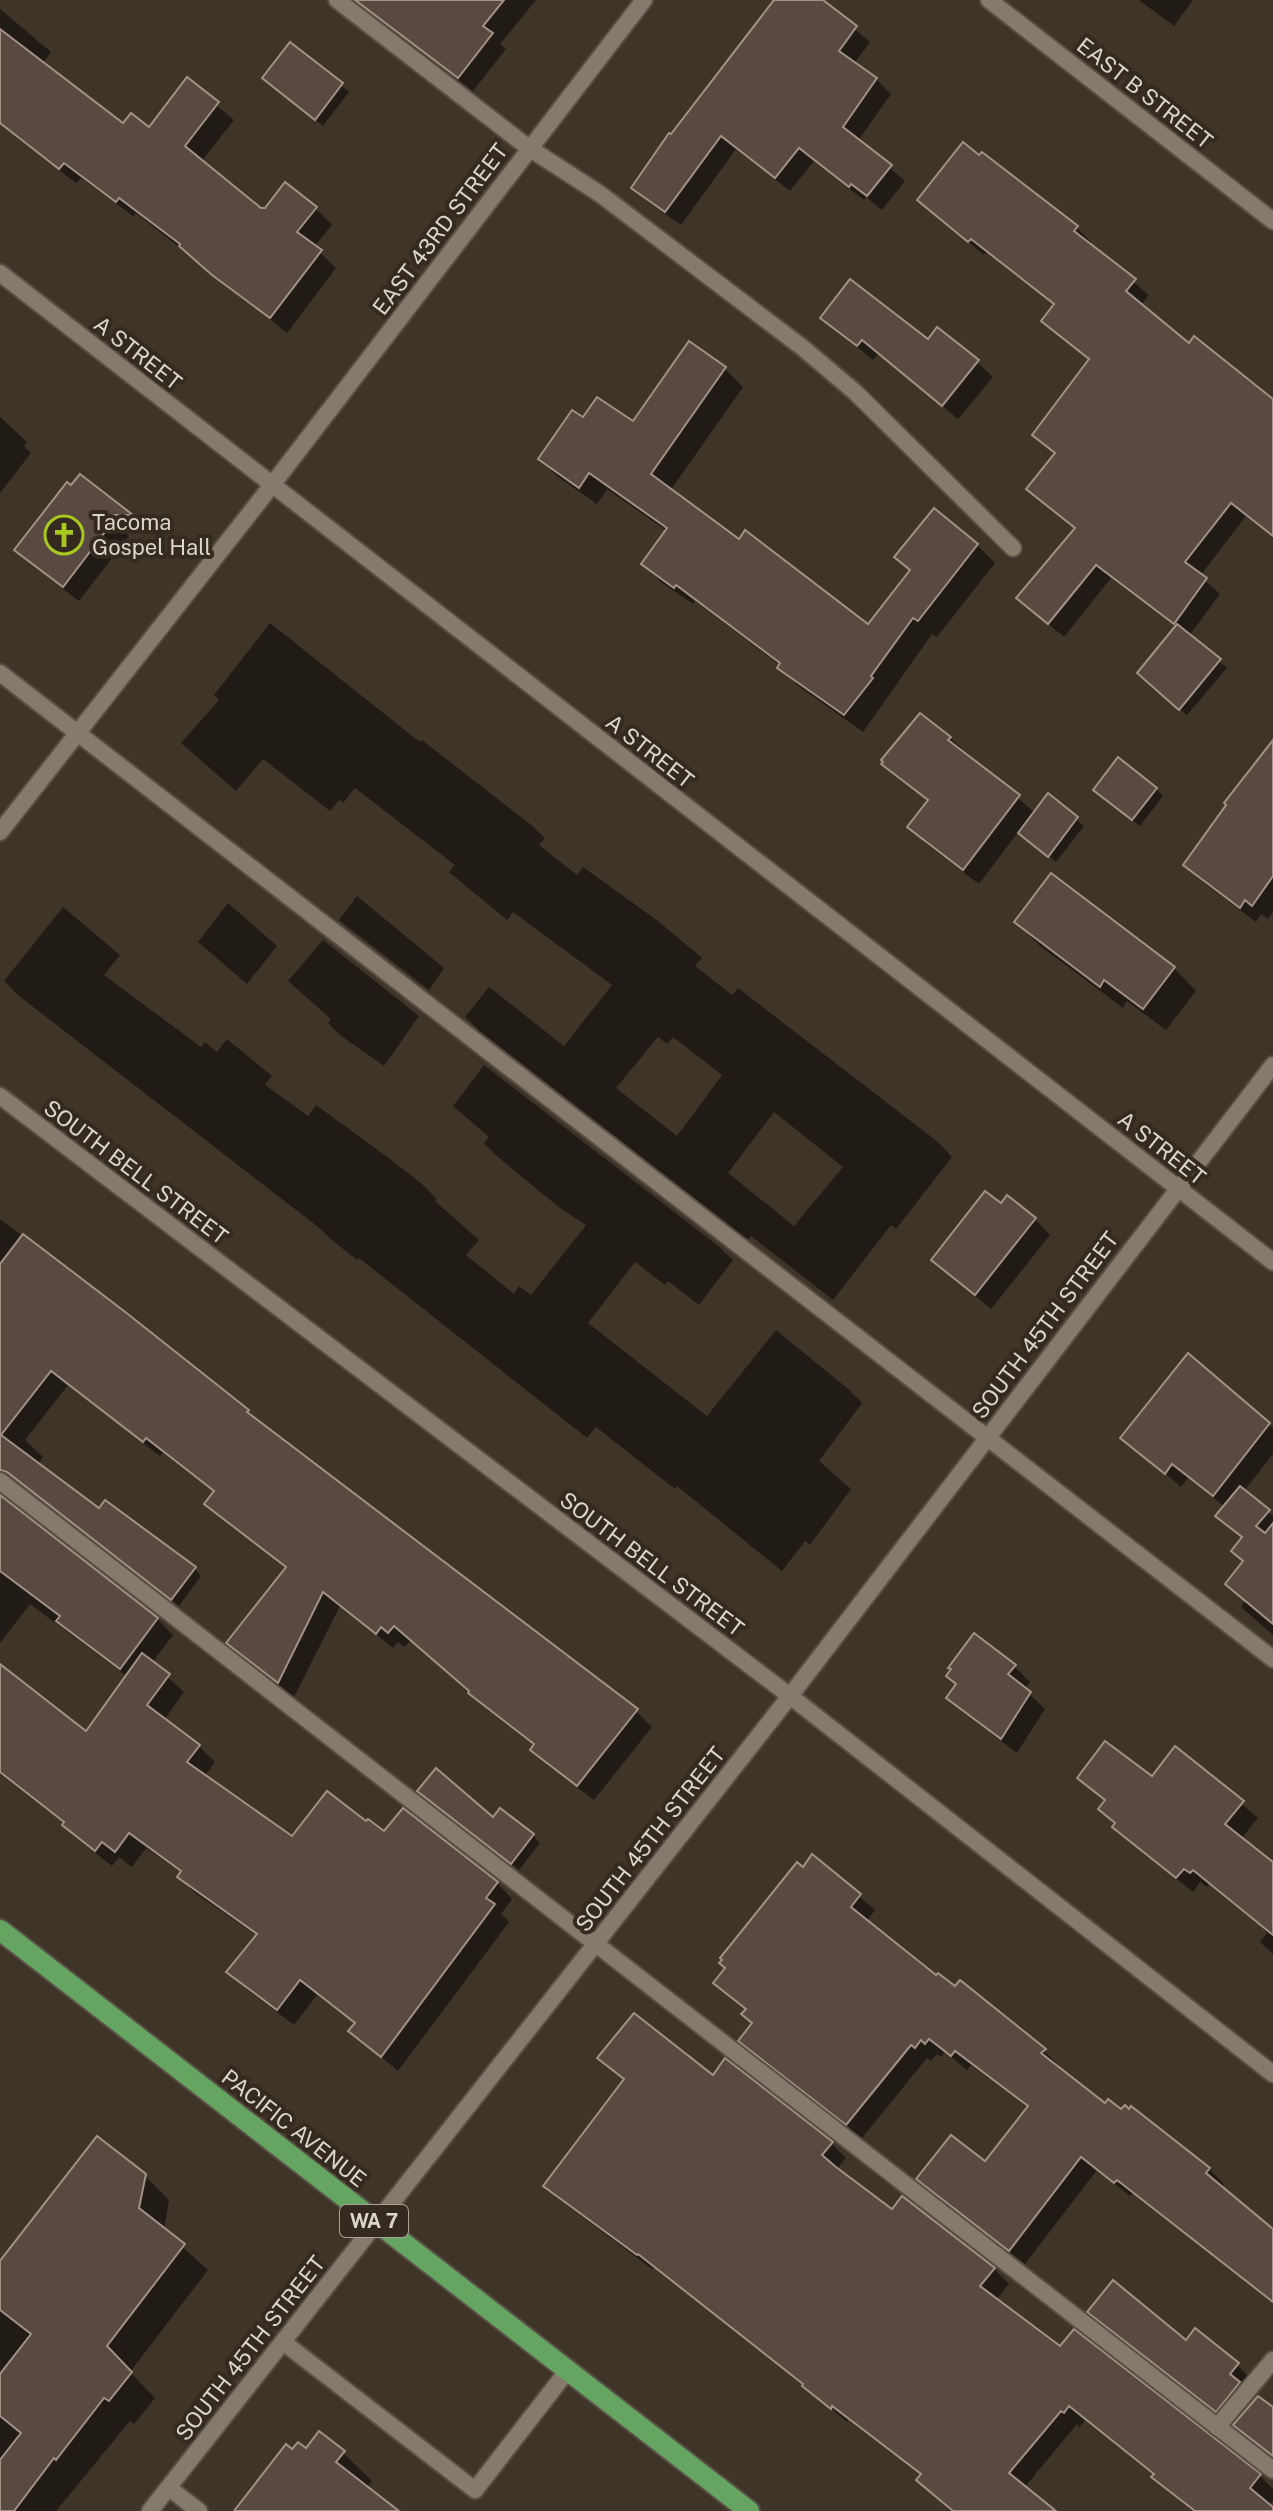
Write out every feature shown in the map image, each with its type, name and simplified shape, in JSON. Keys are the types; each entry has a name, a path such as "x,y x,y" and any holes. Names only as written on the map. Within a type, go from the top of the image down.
{"main road":[{"name":"PACIFIC AVENUE","path":"0,1930 749,2511"}],"street":[{"path":"337,0 529,148 600,194 803,348 855,392 1013,548"},
{"name":"EAST 43RD STREET","path":"0,832 272,485 644,0"},
{"name":"EAST B STREET","path":"989,0 1273,221"},
{"name":"A STREET","path":"0,273 1273,1262"},
{"path":"0,673 1273,1659"},
{"name":"SOUTH 45TH STREET","path":"150,2511 790,1696 1273,1065"},
{"name":"SOUTH BELL STREET","path":"0,1096 790,1696 1273,2074"},
{"path":"0,1481 1273,2470"},
{"path":"283,2342 475,2490 568,2370"},
{"path":"1217,2427 1273,2360"},
{"path":"169,2488 199,2511"}],"building":[{"path":"355,0 504,0 483,26 493,33 458,78"},
{"path":"774,0 823,0 857,26 839,51 877,78 843,127 892,165 867,196 851,184 849,187 799,148 775,178 721,136 665,212 631,188 669,133"},
{"path":"0,29 123,123 131,113 149,127 187,77 219,102 185,146 261,208 265,208 285,182 317,207 297,232 322,250 270,318 212,275 180,244 119,198 116,202 64,163 59,169 0,123"},
{"path":"290,42 343,83 315,120 262,78"},
{"path":"963,142 979,155 982,152 1078,226 1074,231 1136,279 1126,291 1189,343 1194,336 1273,399 1273,536 1231,503 1185,562 1207,578 1174,624 1096,565 1048,624 1016,598 1075,528 1026,489 1055,453 1032,435 1089,359 1041,321 1054,304 971,239 968,242 917,200"},
{"path":"850,279 928,339 937,327 979,360 942,406 862,340 857,346 820,318"},
{"path":"689,341 726,367 651,474 739,539 745,530 868,624 910,570 894,557 934,508 978,544 918,621 913,618 844,715 777,668 780,663 676,585 674,588 641,564 667,528 589,473 579,488 538,459 572,410 583,417 597,397 633,421"},
{"name":"Tacoma Gospel Hall","path":"80,474 133,515 113,515 115,519 63,587 14,550 67,482 71,485"},
{"path":"1177,624 1221,659 1179,710 1137,673"},
{"path":"920,713 951,737 948,740 1020,795 963,870 907,827 928,800 881,764 881,760"},
{"path":"1273,740 1273,876 1252,906 1245,900 1240,908 1183,865 1226,805 1224,803"},
{"path":"1118,757 1157,788 1132,820 1093,790"},
{"path":"1048,793 1078,817 1048,857 1018,833"},
{"path":"1051,873 1175,967 1143,1009 1104,980 1100,987 1014,922"},
{"path":"985,1191 1001,1203 1007,1195 1036,1218 975,1295 931,1260"},
{"path":"23,1234 249,1410 247,1412 638,1709 577,1786 530,1750 534,1744 468,1693 394,1626 388,1633 381,1627 376,1634 323,1592 278,1683 226,1643 286,1567 204,1504 214,1491 146,1438 143,1442 51,1371 1,1435 99,1508 105,1500 196,1567 171,1600 7,1472 0,1470 0,1264"},
{"path":"1188,1353 1270,1423 1213,1496 1172,1464 1165,1474 1120,1438"},
{"path":"1240,1486 1270,1510 1256,1526 1265,1533 1273,1523 1273,1624 1225,1584 1243,1561 1231,1551 1242,1537 1215,1516"},
{"path":"0,1495 158,1618 120,1669 56,1621 60,1616 0,1571"},
{"path":"974,1633 1016,1665 1008,1674 1031,1692 1001,1739 946,1698 956,1684 946,1676 951,1669 948,1668"},
{"path":"142,1653 170,1674 147,1705 200,1745 187,1762 292,1836 327,1791 384,1831 403,1808 498,1882 486,1898 495,1904 381,2057 348,2031 355,2023 300,1980 277,2010 226,1972 257,1934 177,1877 181,1871 129,1833 115,1852 102,1842 95,1851 62,1825 64,1822 0,1772 0,1664 86,1731"},
{"path":"1105,1741 1152,1776 1175,1746 1244,1801 1225,1824 1273,1862 1273,1935 1193,1870 1190,1873 1184,1869 1176,1878 1112,1827 1115,1823 1098,1809 1105,1800 1077,1778"},
{"path":"436,1768 493,1817 500,1808 534,1834 511,1864 417,1791"},
{"path":"812,1854 861,1894 851,1907 936,1975 938,1973 955,1986 960,1980 1046,2049 1041,2053 1105,2103 1108,2099 1121,2109 1125,2105 1129,2109 1131,2106 1210,2168 1206,2173 1273,2229 1273,2302 1117,2180 1114,2183 1081,2157 1009,2251 916,2179 951,2135 985,2161 1028,2106 955,2051 951,2056 929,2039 925,2044 921,2040 915,2048 911,2045 846,2125 738,2041 752,2023 741,2014 746,2009 713,1983 725,1968 719,1963 720,1958 797,1862 803,1867"},
{"path":"634,2013 713,2075 725,2058 833,2142 822,2155 836,2167 892,2209 902,2196 995,2268 980,2286 1060,2346 1074,2329 1261,2474 1250,2488 1273,2507 1273,2511 1195,2511 1069,2406 1064,2413 1061,2411 1009,2473 1056,2511 953,2511 916,2480 921,2474 832,2406 831,2409 638,2254 543,2186 624,2079 597,2058"},
{"path":"97,2136 146,2174 139,2208 185,2244 107,2346 132,2372 109,2401 104,2398 14,2511 0,2511 0,2460 21,2433 0,2416 0,2374 31,2334 0,2310 0,2261"},
{"path":"1113,2280 1186,2340 1195,2328 1239,2363 1230,2374 1240,2382 1216,2412 1087,2312"},
{"path":"1258,2396 1273,2407 1273,2456 1233,2425"},
{"path":"319,2431 345,2451 336,2462 399,2511 234,2511 286,2444 292,2449 298,2442 306,2448"}],"place":[{"name":"Tacoma Gospel Hall","path":"64,535"}]}
